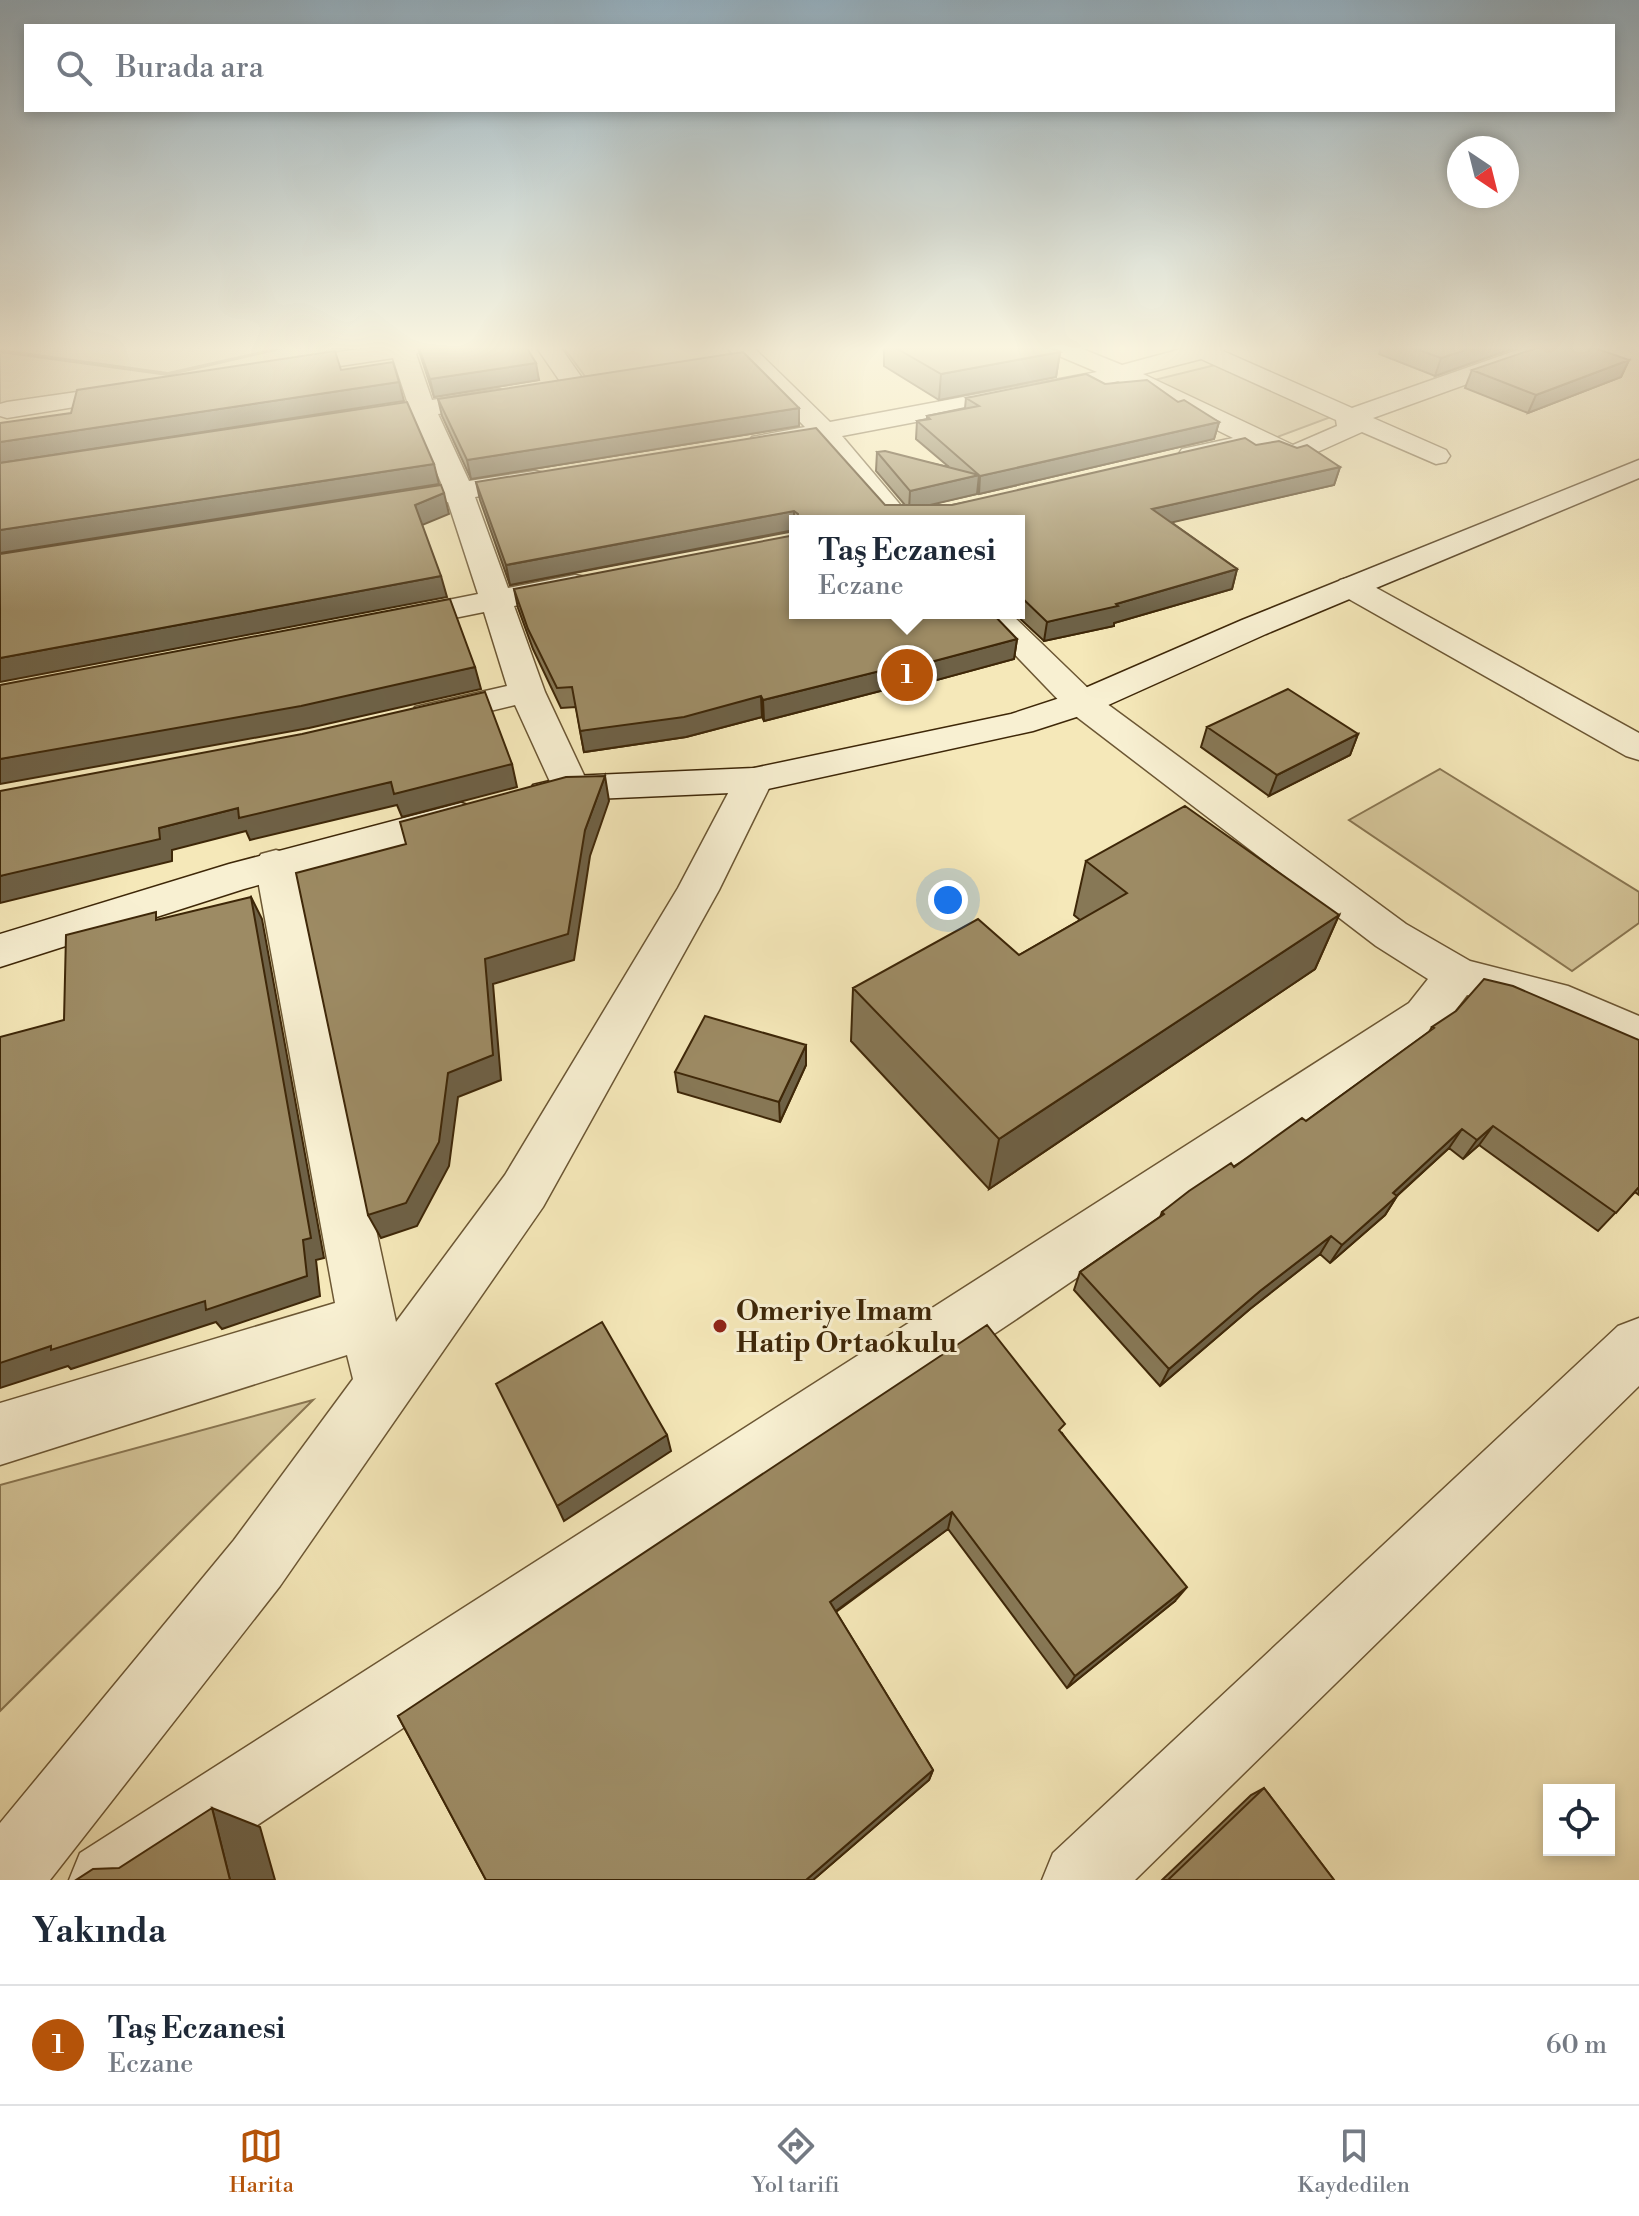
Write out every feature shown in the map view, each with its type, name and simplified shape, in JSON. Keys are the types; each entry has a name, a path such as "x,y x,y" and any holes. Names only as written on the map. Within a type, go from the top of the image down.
{"street":[{"path":"434,436 459,491 527,692 571,788"},
{"path":"734,448 809,436"},
{"path":"828,436 894,515"},
{"path":"1250,436 1293,455 1337,436"},
{"path":"1390,436 1436,456"},
{"path":"1169,461 1259,440"},
{"path":"0,951 146,901 571,788 754,780 1005,726 1082,703 1639,468"},
{"path":"367,506 566,474"},
{"path":"371,624 603,578"},
{"path":"1351,587 1639,748"},
{"path":"997,619 1082,703 1391,935 1457,975 1552,998 1639,1036"},
{"path":"388,724 527,692"},
{"path":"2,1880 257,1563 524,1191 698,890 754,780"},
{"path":"276,864 367,1321 385,1386"},
{"path":"107,1880 982,1310 1425,1016 1457,975"},
{"path":"0,1434 367,1321"},
{"path":"1080,1880 1639,1346"}],"shaded area":[{"path":"1440,769 1639,892 1639,923 1572,971 1349,820"},
{"path":"313,1400 0,1711 0,1485"}],"building":[{"path":"0,436 42,436 0,442"},
{"path":"182,436 422,436 434,464 0,530 0,463"},
{"path":"455,436 622,436 467,460"},
{"path":"767,436 823,436 885,505 952,505 1245,438 1256,445 1279,441 1297,448 1307,445 1340,467 1152,509 1237,569 1116,604 1118,606 1047,622 1025,601 1025,515 798,515 794,511 506,565 476,482"},
{"path":"934,436 1158,436 980,476"},
{"path":"885,451 979,475 910,491 877,452"},
{"path":"441,485 444,493 415,505 441,576 0,658 0,554"},
{"path":"789,536 789,619 998,619 1017,639 763,700 761,696 684,717 580,731 572,687 557,688 528,629 514,589"},
{"path":"450,599 475,667 301,706 0,759 0,685"},
{"path":"1288,689 1358,734 1277,775 1207,727"},
{"path":"485,692 512,764 394,794 391,782 239,818 238,808 159,828 160,839 0,876 0,791 302,734"},
{"path":"605,776 585,830 568,934 485,959 493,1055 448,1073 439,1142 406,1203 368,1215 296,873 406,844 400,822 566,777"},
{"path":"1185,806 1339,915 999,1139 853,988 978,919 1019,955 1127,893 1086,861"},
{"path":"251,897 311,1238 303,1240 307,1276 206,1310 205,1301 0,1363 0,1037 64,1020 66,935 156,912 156,920"},
{"path":"1484,979 1513,986 1639,1040 1639,1187 1616,1213 1493,1126 1477,1140 1462,1129 1393,1193 1397,1196 1342,1245 1331,1236 1260,1291 1169,1369 1080,1272 1164,1214 1162,1212 1189,1191 1231,1163 1234,1167 1302,1118 1306,1121 1456,1011"},
{"path":"705,1016 806,1045 779,1102 675,1072"},
{"path":"602,1322 667,1435 557,1506 496,1384"},
{"path":"987,1325 1065,1424 1059,1430 1187,1587 1075,1676 952,1512 830,1602 933,1770 806,1880 486,1880 398,1716"},
{"path":"1264,1788 1334,1880 1168,1880"},
{"path":"212,1808 230,1880 76,1880 93,1869 119,1868"}],"place":[{"name":"Taş Eczanesi","path":"907,675"},
{"name":"Omeriye Imam Hatip Ortaokulu","path":"720,1326"}]}
